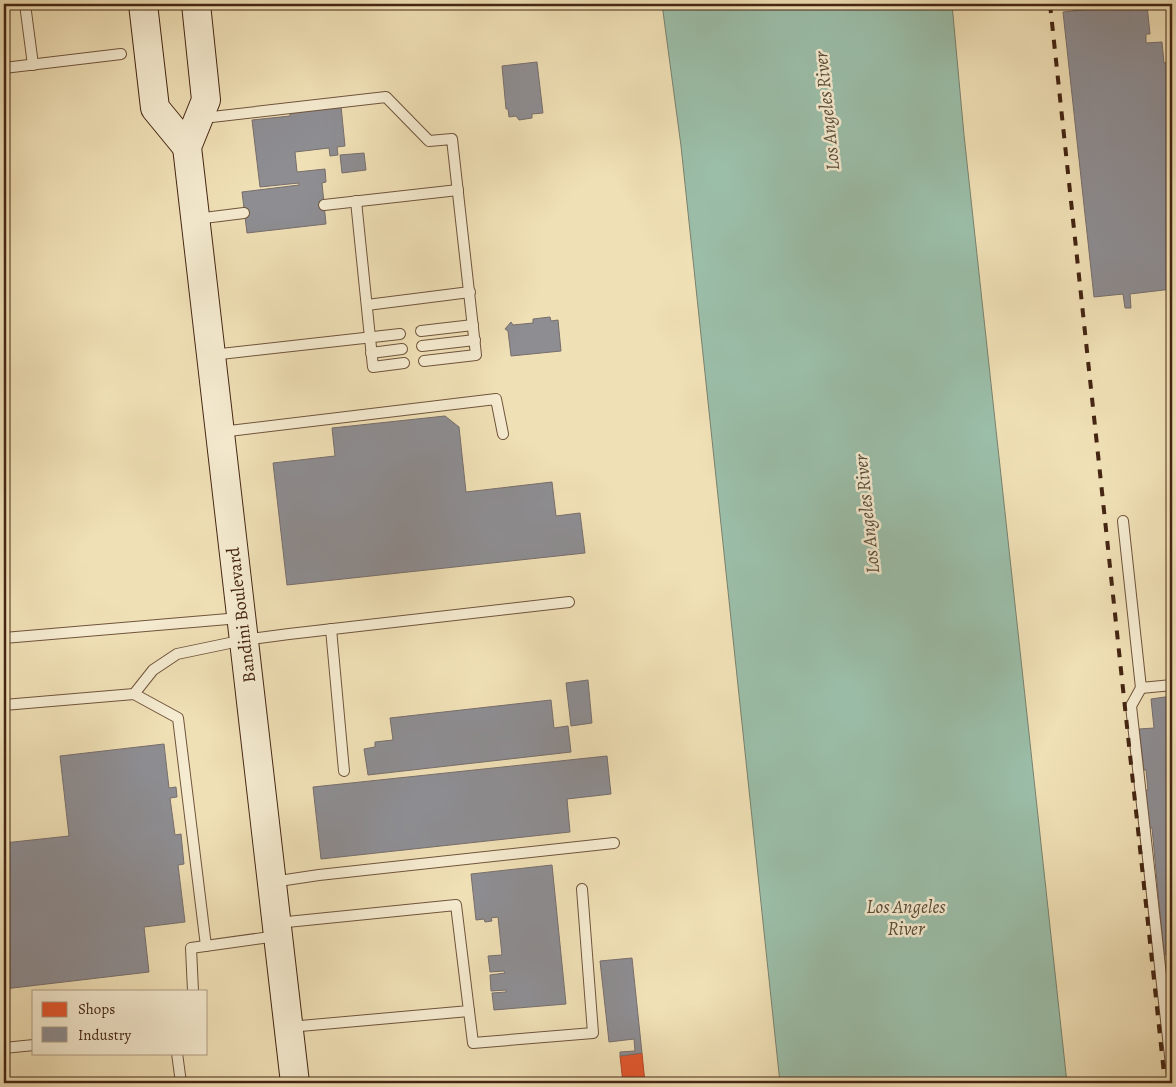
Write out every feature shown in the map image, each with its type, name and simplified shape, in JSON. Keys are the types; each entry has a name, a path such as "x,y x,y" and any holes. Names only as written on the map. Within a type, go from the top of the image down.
{"main road":[{"path":"143,4 156,108 187,147"},
{"name":"Bandini Boulevard","path":"196,4 206,100 187,147 295,1083"}],"lane":[{"path":"25,4 33,64"},
{"path":"4,68 121,54"},
{"path":"199,118 386,97 429,140 452,139 476,355 424,361"},
{"path":"324,204 458,190"},
{"path":"356,201 373,367 404,363"},
{"path":"195,219 244,213"},
{"path":"367,305 470,292"},
{"path":"420,331 473,325"},
{"path":"212,355 400,334"},
{"path":"422,346 475,340"},
{"path":"371,352 402,349"},
{"path":"220,432 496,399 503,434"},
{"path":"1123,521 1141,688 1131,706 1172,1074"},
{"path":"4,638 243,629 331,629 569,602"},
{"path":"134,694 153,670 177,654 243,629"},
{"path":"331,629 344,771"},
{"path":"1141,688 1172,685"},
{"path":"4,705 134,694 178,718 206,946"},
{"path":"272,882 319,875 614,843"},
{"path":"193,990 190,948 277,930 456,905 473,1043 593,1033 582,889"},
{"path":"288,1027 469,1011"},
{"path":"4,1048 32,1045"},
{"path":"177,1054 181,1083"}],"water":[{"name":"Los Angeles River","path":"662,4 952,4 964,135 1067,1083 780,1083 681,146"}],"building: Shops":[{"path":"642,1053 645,1083 623,1083 620,1056"}],"building: Industry":[{"path":"1137,4 1147,5 1150,34 1146,34 1146,43 1162,42 1164,63 1172,62 1172,289 1130,294 1131,308 1125,308 1123,294 1094,297 1063,12"},
{"path":"537,62 543,113 532,114 532,118 519,120 516,116 509,117 508,109 506,109 502,66"},
{"path":"341,106 345,146 337,147 338,155 330,156 329,148 295,152 297,172 325,169 326,182 322,183 326,224 247,233 242,192 299,185 299,183 260,187 252,120 290,116 290,111"},
{"path":"364,153 366,170 342,173 340,155"},
{"path":"550,317 551,321 558,320 561,351 511,356 508,331 505,329 511,322 513,325 533,323 533,319"},
{"path":"445,416 459,427 466,492 552,482 556,516 580,513 585,553 287,585 273,463 335,456 332,428"},
{"path":"588,680 592,723 571,726 566,683"},
{"path":"1172,696 1172,954 1164,955 1152,828 1148,828 1144,790 1148,790 1146,770 1144,770 1139,729 1154,728 1151,699"},
{"path":"551,700 554,728 568,726 571,752 368,775 364,749 375,747 375,742 393,740 390,718"},
{"path":"164,744 169,788 176,787 177,797 170,798 175,835 181,834 184,864 178,865 185,922 144,927 149,972 4,989 4,843 69,836 60,756"},
{"path":"607,756 611,794 567,799 570,832 321,859 313,787"},
{"path":"552,865 566,1004 494,1010 492,993 506,992 506,990 491,991 490,975 505,973 504,971 490,972 488,956 502,955 498,917 491,918 492,921 485,922 484,919 476,920 471,874"},
{"path":"632,958 642,1053 620,1056 620,1052 635,1051 634,1039 609,1042 600,961"}],"railway":[{"path":"1050,4 1165,1083"}]}
